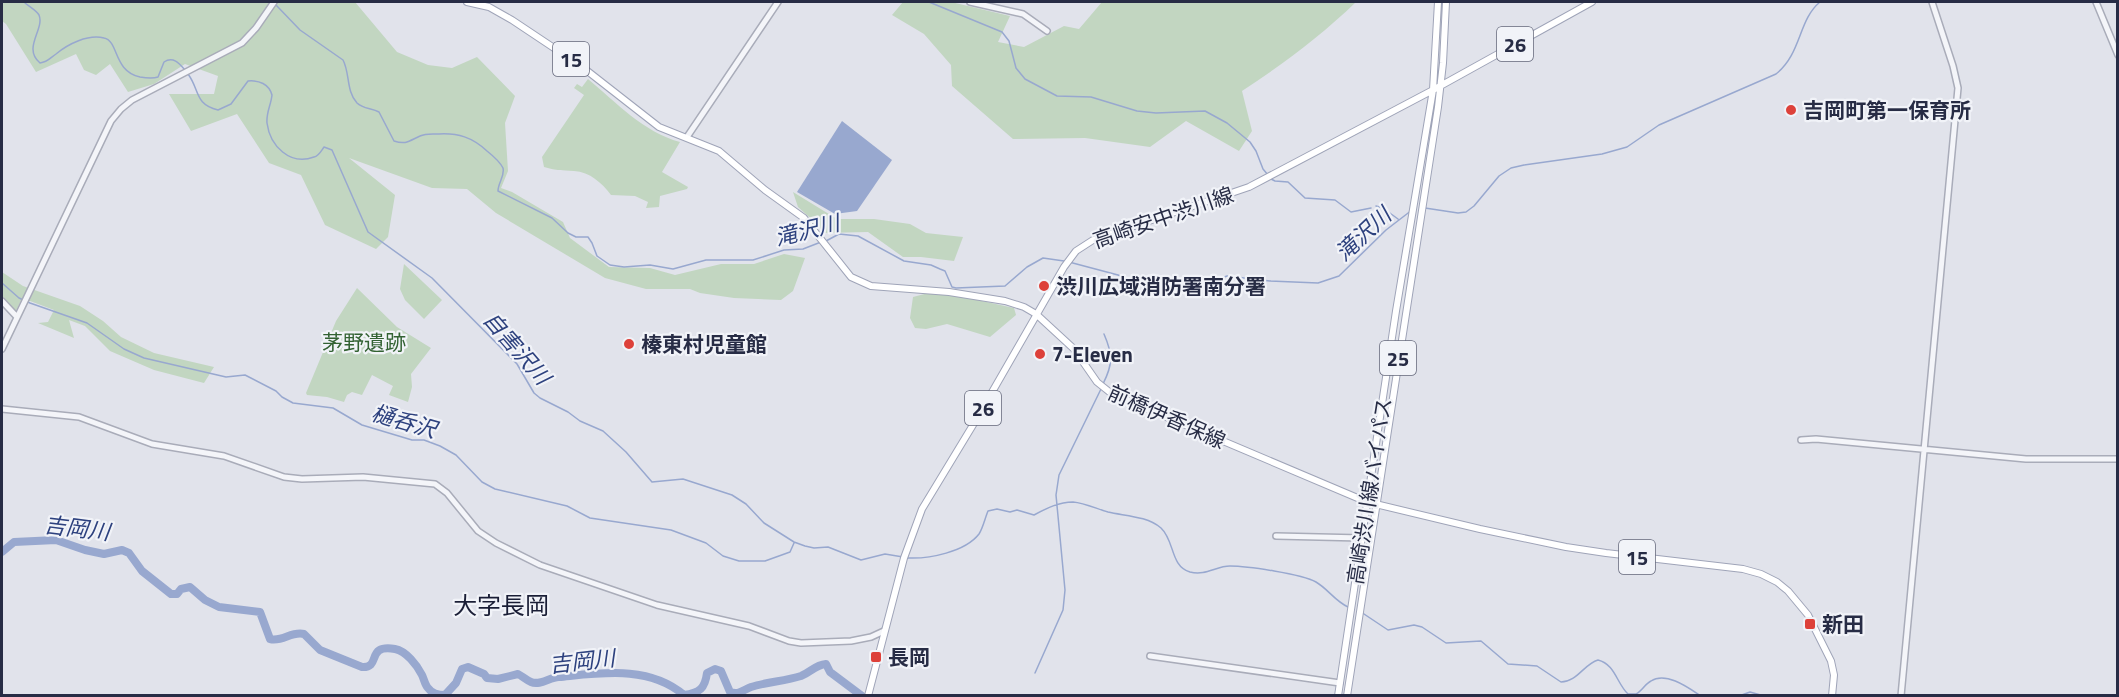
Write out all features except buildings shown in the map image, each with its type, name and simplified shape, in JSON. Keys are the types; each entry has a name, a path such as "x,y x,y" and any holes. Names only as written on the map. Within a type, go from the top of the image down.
{"main road":[{"name":"前橋伊香保線","path":"467,2 489,7 503,14 581,66 659,127 687,137 728,157 765,190 804,218 848,274 871,286 949,292 1024,306 1074,349 1097,382 1112,394 1367,502 1566,547 1743,569 1777,582 1788,591 1808,615 1831,661 1834,675 1832,696"},
{"name":"高崎渋川線バイパス","path":"1338,696 1433,90 1438,2"},
{"name":"高崎渋川線バイパス","path":"1347,696 1441,86 1446,2"},
{"name":"高崎安中渋川線","path":"868,696 905,555 922,509 1064,267 1081,246 1249,187 1441,86 1592,2"}],"street":[{"path":"2,349 111,121 126,104 242,43 274,2"},
{"path":"687,137 778,2"},
{"path":"970,2 1023,14 1047,31"},
{"path":"1901,696 1958,88 1932,2"},
{"path":"2096,2 2118,55"},
{"path":"2,301 17,317"},
{"path":"2,408 79,417 152,444 224,456 284,477 363,477 435,484 447,493 478,531 496,543 540,565 657,605 739,623 789,641 801,643 851,641 871,637 884,631"},
{"path":"1800,440 1816,439 2026,459 2118,459"},
{"path":"1276,536 1362,538"},
{"path":"1150,656 1340,683"}],"green space":[{"path":"2,2 355,2 397,52 428,65 452,68 477,57 515,96 505,123 508,171 501,188 563,222 570,238 609,267 650,268 675,275 721,264 754,264 784,254 805,258 793,291 781,300 734,298 700,293 690,289 646,289 605,278 496,213 467,189 432,188 349,158 395,195 388,237 376,249 325,225 301,175 269,163 237,114 191,131 169,94 214,94 218,76 185,64 154,84 128,92 110,64 96,75 84,70 76,54 36,72 2,21"},
{"path":"903,2 951,2 1010,16 998,42 1024,47 1064,26 1079,29 1102,2 1356,2 1301,49 1242,91 1252,131 1239,151 1186,121 1150,147 1085,138 1013,139 952,86 951,65 924,34 892,15"},
{"path":"588,79 642,124 680,142 662,172 688,187 687,189 660,196 659,207 646,208 648,202 635,196 611,195 600,182 585,173 544,167 542,157 584,95 574,88 577,84 582,87"},
{"path":"793,192 837,219 874,219 910,224 926,233 963,237 954,261 903,257 868,232 823,233 818,225 798,207"},
{"path":"404,264 442,300 424,319 405,300 400,289"},
{"path":"2,272 23,286 80,306 103,321 121,337 154,353 214,367 204,383 154,370 110,351 85,326 69,320 74,338 38,323 48,322 54,310 22,298 16,311 2,296"},
{"name":"茅野遺跡","path":"357,288 397,327 431,348 411,374 412,387 408,402 389,395 393,386 372,375 362,395 352,392 347,395 344,402 306,393 336,321"},
{"path":"936,291 1014,308 1016,315 990,337 947,324 926,329 915,328 910,318 913,297"}],"water":[{"path":"842,121 892,160 857,211 835,214 797,192"}],"waterway":[{"name":"自害沢川","path":"24,2 39,15 40,20 33,51 40,63 47,61 72,43 98,37 109,40 121,63 131,74 140,77 158,77 167,60 173,60 185,70"},
{"path":"929,2 1002,32 1009,41 1016,68 1025,79 1057,96 1091,97 1137,111 1156,113 1205,111 1227,123 1250,142 1268,175"},
{"name":"滝沢川","path":"1425,208 1466,212 1474,206 1499,176 1511,168 1602,154 1627,147 1659,125 1776,74 1791,56 1808,18 1820,2"},
{"name":"滝沢川","path":"276,5 300,30 343,60 350,88 357,103 379,112 394,141 410,141 425,134 446,134 459,135 476,142 503,168 498,191 552,218 568,233 576,237 588,237 597,256 610,265 624,267 650,265 673,269 706,260 753,260 784,250 803,249 821,242"},
{"name":"自害沢川","path":"188,74 201,100 218,110 231,104 248,81 266,85 272,95 267,123 277,146 289,156 297,159 316,156 324,147 332,150 368,232 432,278 517,364 534,393 580,421 603,431 626,452 652,482 683,479 732,495 746,504 764,523 794,542 805,546 828,547 861,560 885,554 903,557"},
{"path":"1271,179 1288,182 1305,198 1335,200 1351,212 1371,208"},
{"path":"1376,206 1383,208 1398,219"},
{"name":"滝沢川","path":"1069,262 1118,275 1161,293 1185,291 1227,276 1318,283 1339,276 1386,230 1412,210"},
{"name":"滝沢川","path":"826,241 839,234 858,236 904,261 931,265 945,271 952,287 956,288 1005,286 1027,267 1043,258 1064,261"},
{"name":"樋呑沢","path":"2,283 19,298 87,323 124,349 144,358 226,377 245,375 293,403 333,408 362,425 440,446 456,455 482,482 495,489 567,506 590,518 671,530 706,543 723,556 739,561 765,561 790,552 794,543"},
{"path":"1103,384 1111,359 1104,334"},
{"path":"1035,673 1063,610 1065,590 1056,495 1059,475 1101,389"},
{"name":"自害沢川","path":"908,558 936,556 965,545 979,534 988,511 1017,510 1034,515 1058,504 1073,502 1155,524 1165,533 1179,564 1190,572 1201,573 1230,566 1287,573 1316,582 1348,607"},
{"name":"吉岡川","path":"2,552 14,542 56,540 104,554 122,550 129,553 142,571 171,594 177,594 181,589 190,587 205,600 219,607 260,612 270,639 304,634 320,650 362,667 371,664 380,650 386,648 399,650 414,663 430,690 438,694 445,695 456,683 462,669 468,667 484,674 487,678 498,679 518,674 534,683 556,677 591,674 640,675 670,685 684,695 701,689 707,673 715,669 721,671 730,692 736,693 757,685 801,676 826,664 830,672 862,696"},
{"name":"自害沢川","path":"1361,612 1388,630 1414,625 1422,627 1446,643 1481,641 1508,664 1537,666 1561,682 1572,679 1598,660 1604,662 1612,670 1628,694 1636,694 1651,681 1663,678 1677,682 1701,696"},
{"name":"自害沢川","path":"1739,696 1750,692 1764,696"}],"place":[{"name":"吉岡町第一保育所","path":"1791,110"},
{"name":"渋川広域消防署南分署","path":"1044,286"},
{"name":"榛東村児童館","path":"629,344"},
{"name":"7-Eleven","path":"1040,354"},
{"name":"新田","path":"1810,624"},
{"name":"長岡","path":"876,657"}],"district":[{"name":"大字長岡","path":"501,605"}]}
